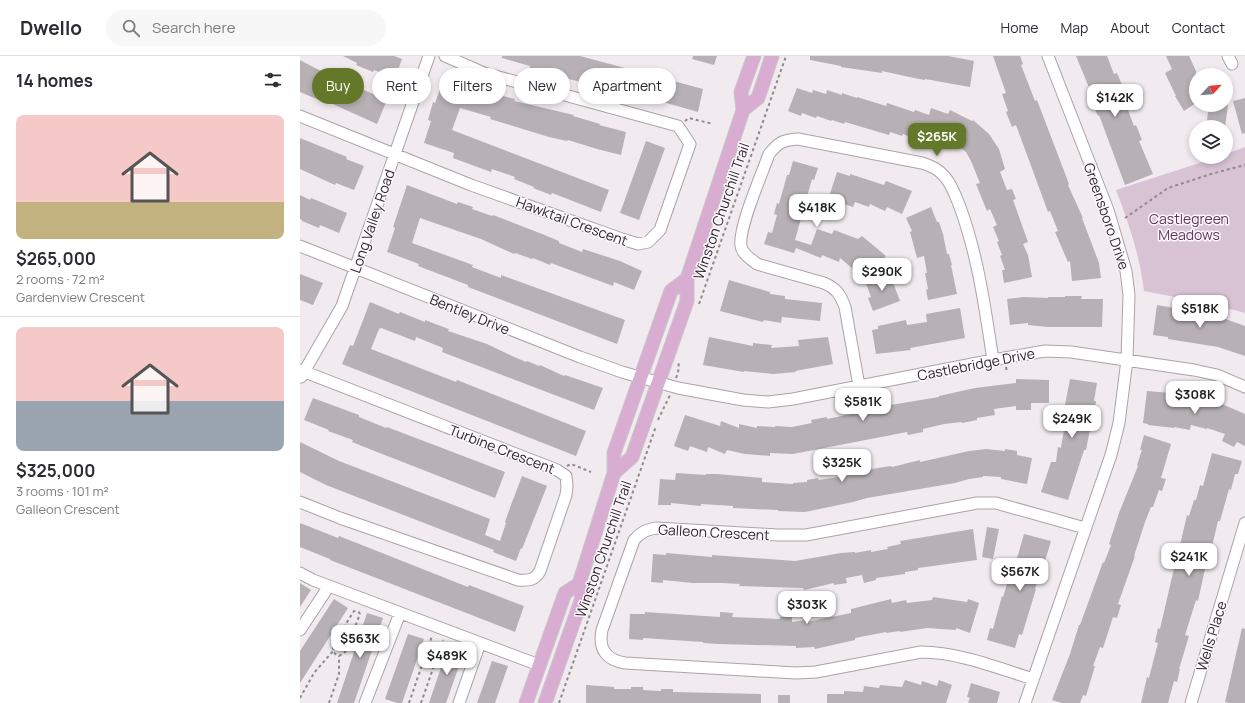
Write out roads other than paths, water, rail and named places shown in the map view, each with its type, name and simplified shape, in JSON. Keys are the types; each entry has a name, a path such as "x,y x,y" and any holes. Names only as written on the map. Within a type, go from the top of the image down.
{"main road":[{"path":"614,473 632,458 686,301 687,279 743,110 741,92 754,56"},
{"path":"743,110 758,98 772,56"},
{"path":"545,703 582,598 579,584 614,473 614,453 671,290 687,279"},
{"path":"526,703 565,593 579,584"}],"street":[{"name":"Long Valley Road","path":"301,374 342,306 372,217 396,155 429,56"},
{"name":"Hawktail Crescent","path":"396,155 593,230 638,244 648,242 660,230 690,144 678,126 484,73 445,56"},
{"path":"748,71 750,56"},
{"name":"Greensboro Drive","path":"1025,703 1111,455 1116,438 1127,360 1129,295 1126,271 1108,210 1048,56"},
{"path":"300,116 396,155"},
{"path":"859,386 845,307 841,296 834,288 824,283 757,264 748,257 741,247 741,233 768,154 777,144 787,140 798,139 922,163 935,167 946,178 954,193 968,231 977,264 993,360"},
{"name":"Bentley Drive","path":"300,246 580,357 658,382"},
{"name":"Castlebridge Drive","path":"658,382 678,388 743,400 768,402 1045,351 1071,352 1194,370 1217,376 1245,388"},
{"name":"Turbine Crescent","path":"300,502 340,518 518,580 525,581 534,579 540,571 566,495 567,486 566,476 557,470 301,374"},
{"name":"Galleon Crescent","path":"1033,679 949,654 934,652 922,652 816,672 796,673 625,663 610,658 602,646 600,637 634,540 640,533 656,528 777,535 806,535 977,503 996,503 1085,528"},
{"name":"Wells Place","path":"1191,703 1245,523"},
{"path":"300,573 313,580 362,599 540,665"},
{"path":"300,630 329,586"},
{"path":"365,703 400,613"},
{"path":"459,703 480,643"}],"park label":[{"name":"Castlegreen Meadows","path":"1189,226"}]}
